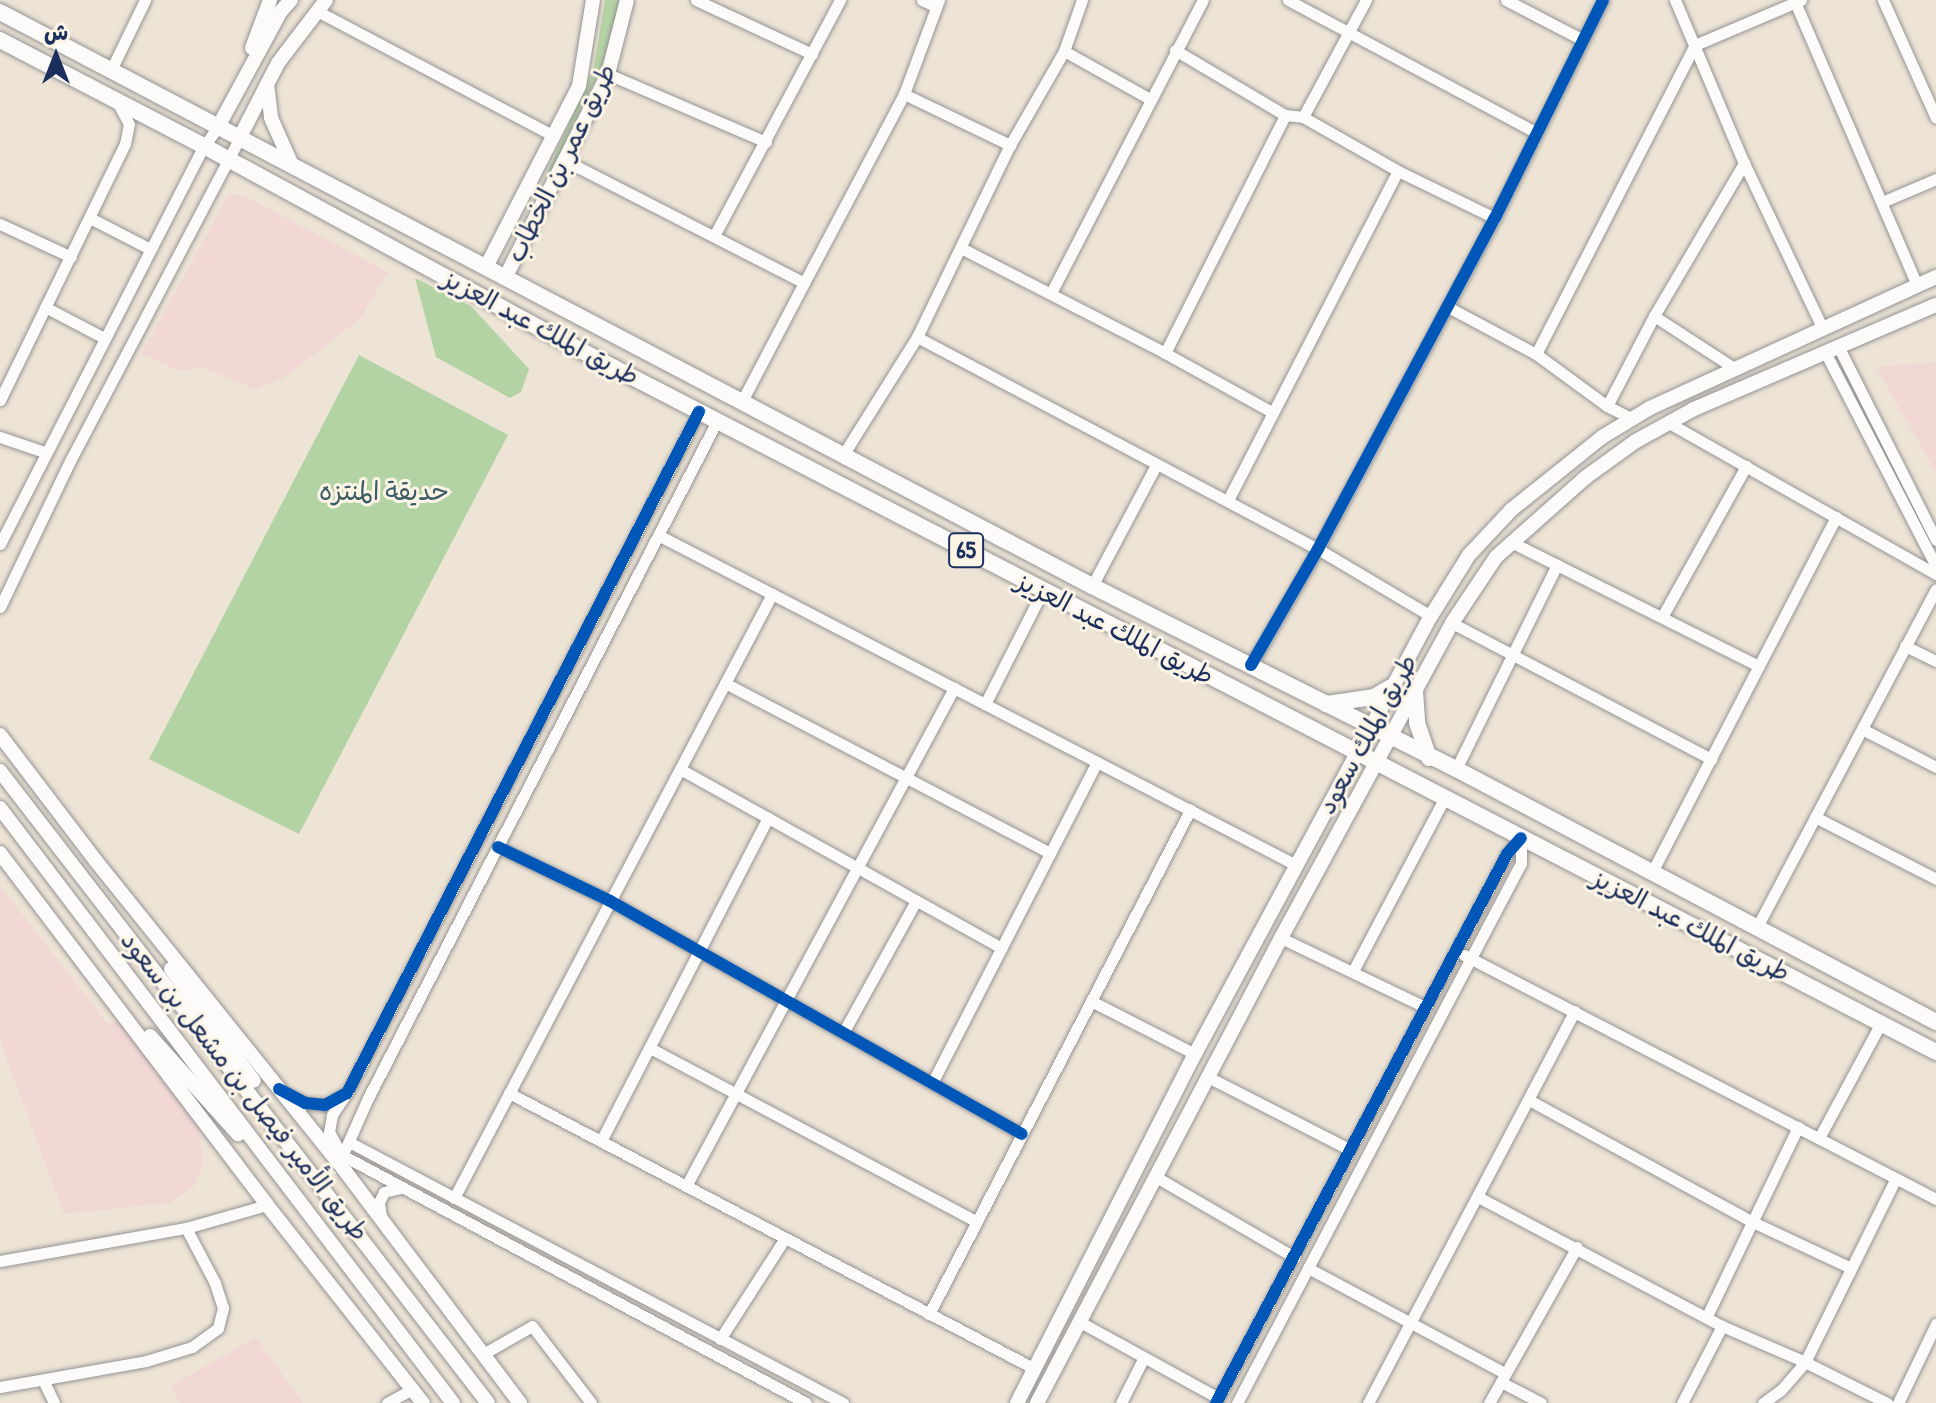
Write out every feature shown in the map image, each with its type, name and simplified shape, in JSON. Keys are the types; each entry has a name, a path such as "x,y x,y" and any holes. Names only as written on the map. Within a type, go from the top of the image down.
{"highway":[{"name":"طريق الملك عبد العزيز","path":"0,12 1092,586 1456,769 1936,1022"},
{"name":"طريق الملك عبد العزيز","path":"0,40 699,412 1936,1052"},
{"path":"1324,704 1374,697 1393,686"},
{"path":"1415,691 1417,723 1429,758"}],"main road":[{"path":"243,77 270,0"},
{"path":"218,127 243,77 291,0"},
{"name":"طريق عمر بن الخطاب","path":"505,278 608,74 627,0"},
{"name":"طريق عمر بن الخطاب","path":"486,267 579,86 592,3"},
{"path":"240,137 278,63 322,6"},
{"path":"267,84 271,118 292,165"},
{"name":"طريق الملك سعود","path":"1017,1403 1195,1054 1431,616 1469,555 1511,510 1602,437 1632,419 1734,368 1936,277"},
{"name":"طريق الملك سعود","path":"1037,1403 1281,938 1415,691 1452,623 1496,557 1586,477 1636,441 1832,349 1936,305"},
{"path":"0,735 268,1100 310,1169"},
{"name":"طريق الأمير فيصل بن مشعل بن سعود","path":"0,771 488,1403"},
{"name":"طريق الأمير فيصل بن مشعل بن سعود","path":"0,808 450,1403"},
{"path":"56,809 279,1089 341,1159 381,1218 520,1403"},
{"name":"طريق الأمير فيصل بن مشعل بن سعود","path":"0,853 267,1205 423,1403"},
{"path":"109,993 291,1190"}],"street":[{"path":"111,70 145,0"},
{"path":"696,0 812,54"},
{"path":"714,236 840,0"},
{"path":"742,401 904,94 937,3 922,0"},
{"path":"843,455 917,337 1010,145 1064,51 1082,0"},
{"path":"1051,293 1203,0"},
{"path":"1288,0 1348,35 1535,132"},
{"path":"1303,117 1366,0"},
{"path":"1506,0 1581,39"},
{"path":"1251,665 1318,549 1448,307 1603,0"},
{"path":"1675,0 1744,163 1822,327"},
{"path":"1883,0 1936,118"},
{"path":"1536,354 1695,45 1798,1 1917,285"},
{"path":"322,6 554,136"},
{"path":"1175,50 1285,115 1303,117 1398,171 1495,218"},
{"path":"1064,51 1150,99"},
{"path":"608,74 766,142"},
{"path":"904,94 1010,145"},
{"path":"0,400 125,144 129,124 117,101"},
{"path":"1165,353 1285,115"},
{"path":"0,544 44,452 150,249 204,146 218,127"},
{"path":"0,607 70,461 240,137"},
{"path":"566,161 804,283"},
{"path":"1607,406 1654,316 1744,163"},
{"path":"1228,500 1398,171"},
{"path":"1882,202 1936,179"},
{"path":"90,218 150,249"},
{"path":"0,224 71,257"},
{"path":"961,248 1272,412"},
{"path":"45,307 104,338"},
{"path":"1448,307 1536,354 1607,406 1632,419"},
{"path":"1654,316 1734,368"},
{"path":"917,337 1156,465 1228,500 1431,616"},
{"path":"1832,349 1936,540"},
{"path":"1832,349 1936,566"},
{"path":"699,412 347,1093 332,1115 329,1132 341,1159 806,1403"},
{"path":"341,1159 717,421"},
{"path":"1669,423 1936,574"},
{"path":"0,437 44,452"},
{"path":"1092,586 1156,465"},
{"path":"1662,617 1746,466"},
{"path":"1652,872 1836,517"},
{"path":"658,535 1296,865"},
{"path":"1513,543 1759,666"},
{"path":"1456,769 1557,565"},
{"path":"0,596 11,584"},
{"path":"1757,927 1936,589"},
{"path":"985,704 1043,590"},
{"path":"454,1198 772,594"},
{"path":"1452,623 1711,759"},
{"path":"1905,646 1936,661"},
{"path":"725,683 1050,853"},
{"path":"686,1186 954,688"},
{"path":"1862,729 1936,767"},
{"path":"932,1083 1097,762"},
{"path":"680,769 1001,948"},
{"path":"1353,971 1445,797"},
{"path":"929,1314 1190,810"},
{"path":"1815,817 1936,879"},
{"path":"601,1141 768,818"},
{"path":"1080,1322 1217,1400 1455,950 1507,854 1521,838"},
{"path":"1237,1403 1521,863 1521,838"},
{"path":"498,847 610,901 1022,1134"},
{"path":"843,1033 916,901"},
{"path":"1281,938 1425,1007"},
{"path":"1455,950 1936,1199"},
{"path":"1091,1001 1195,1054"},
{"path":"1368,1403 1575,1011"},
{"path":"1819,1138 1881,1023"},
{"path":"650,1048 736,1091 977,1222"},
{"path":"1208,1077 1349,1149"},
{"path":"279,1089 305,1103 325,1105 347,1093"},
{"path":"509,1093 1033,1368"},
{"path":"1529,1100 1753,1222 1851,1268"},
{"path":"1707,1316 1798,1127"},
{"path":"349,1142 843,1403"},
{"path":"1156,1177 1294,1257"},
{"path":"1763,1403 1781,1390 1805,1362 1896,1178"},
{"path":"381,1218 379,1202 384,1192 400,1188"},
{"path":"1478,1197 1722,1326 1805,1362 1887,1403"},
{"path":"0,1261 186,1228 267,1205"},
{"path":"0,1387 146,1361 192,1347 218,1328 223,1308 215,1283 186,1228"},
{"path":"720,1339 785,1238"},
{"path":"1489,1403 1577,1247"},
{"path":"1308,1268 1412,1324 1541,1403"},
{"path":"1898,1403 1936,1324"},
{"path":"483,1354 532,1326 591,1403"},
{"path":"1682,1403 1722,1326"},
{"path":"1121,1403 1144,1357"},
{"path":"43,1380 54,1403"},
{"path":"387,1403 412,1389"}],"shaded area":[{"path":"229,194 243,195 388,272 360,319 285,377 256,390 202,367 180,371 141,354"},
{"path":"1936,362 1936,472 1876,367"},
{"path":"0,886 108,1024 121,1020 198,1119 203,1164 193,1188 169,1203 64,1214 0,1041"},
{"path":"256,1337 303,1403 180,1403 171,1386"}],"green space":[{"path":"605,0 619,0 608,53 550,175 547,173 593,71"},
{"path":"415,278 471,306 529,369 521,392 510,398 436,357"},
{"name":"حديقة المنتزه","path":"359,355 508,435 299,834 149,759"}],"cycle path":[{"path":"1251,665 1318,549 1495,218 1603,0"},
{"path":"279,1089 305,1103 325,1105 347,1093 699,412"},
{"path":"1216,1403 1507,854 1521,838"},
{"path":"498,847 610,901 1022,1134"}]}
